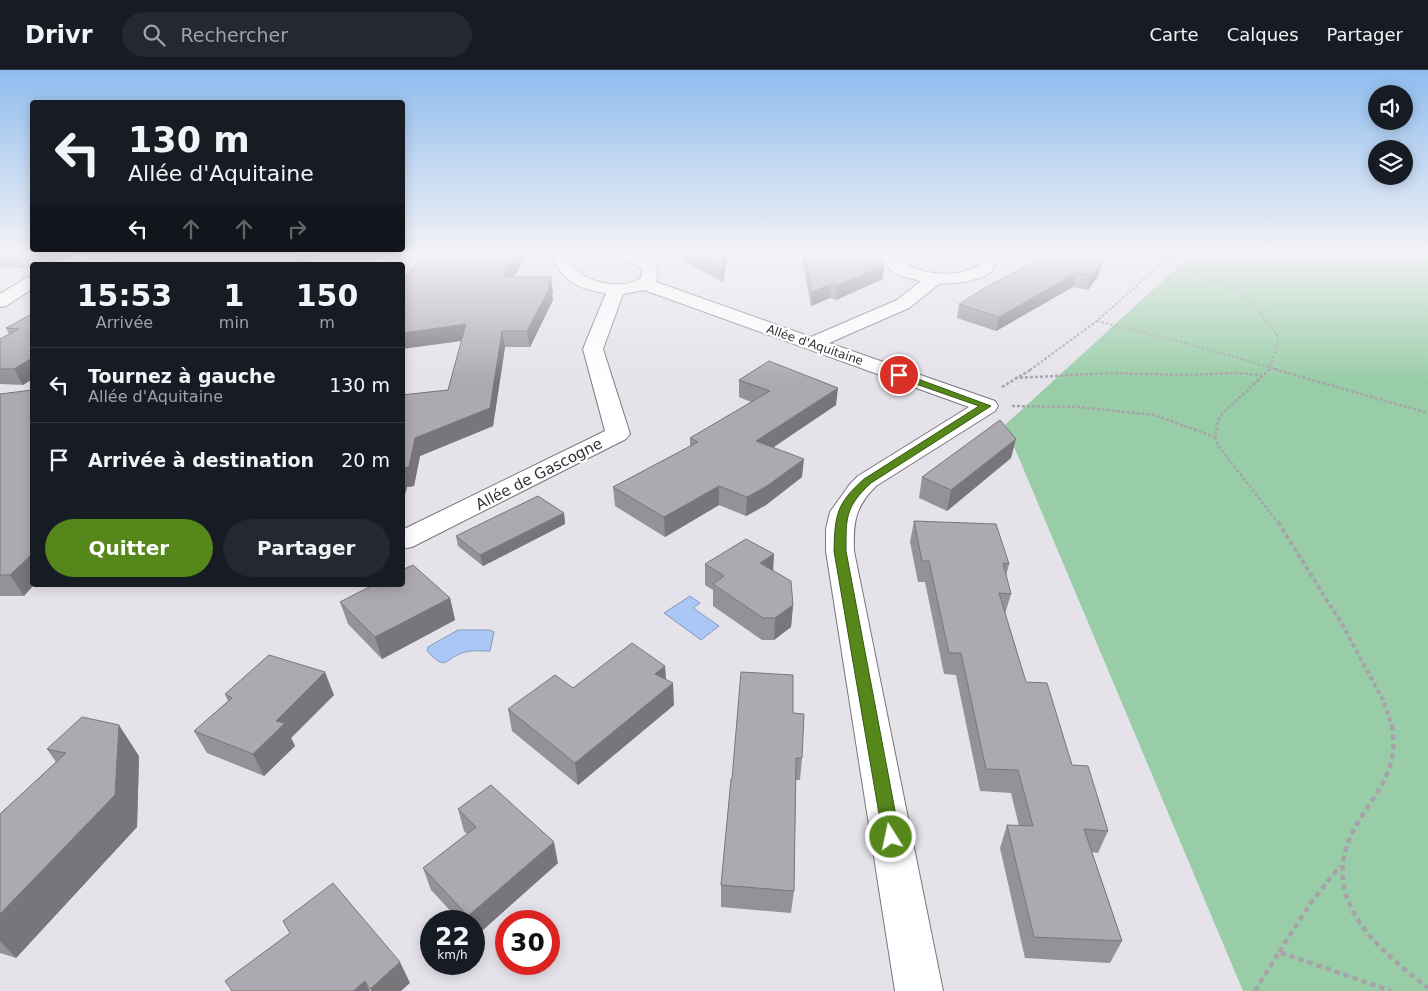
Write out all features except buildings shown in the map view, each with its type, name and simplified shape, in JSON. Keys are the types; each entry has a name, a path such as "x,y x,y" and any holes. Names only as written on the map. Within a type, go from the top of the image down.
{"street":[{"name":"Allée de Gascogne","path":"405,540 618,434 593,349 614,295"},
{"name":"Allée d'Aquitaine","path":"675,295 987,406"},
{"path":"811,344 903,304 914,295"},
{"path":"919,991 840,551 841,522 852,494 867,481 987,406"}],"path":[{"path":"1126,295 1097,321 1036,366 991,394 987,406 1078,407 1154,415 1215,437 1230,462 1266,504 1342,623 1389,714 1393,738 1392,762 1382,786 1358,820 1348,842 1341,866 1310,904 1254,991"},
{"path":"1215,437 1218,420 1271,368 1278,344 1277,334 1245,295"},
{"path":"1097,321 1189,344 1428,413"},
{"path":"1014,378 1110,373 1186,375 1235,373 1261,376"},
{"path":"1341,866 1344,890 1352,912 1374,941 1406,971 1428,988"},
{"path":"1279,952 1391,991"}],"green space":[{"path":"1147,295 1428,295 1428,991 1243,991 1005,425"}],"water":[{"path":"690,596 700,603 693,608 719,626 701,640 664,613"},
{"path":"458,630 490,630 494,632 490,651 465,652 443,663 427,651 428,647"}],"route":[{"path":"891,837 840,551 841,522 852,494 867,481 987,406 899,375"}]}
